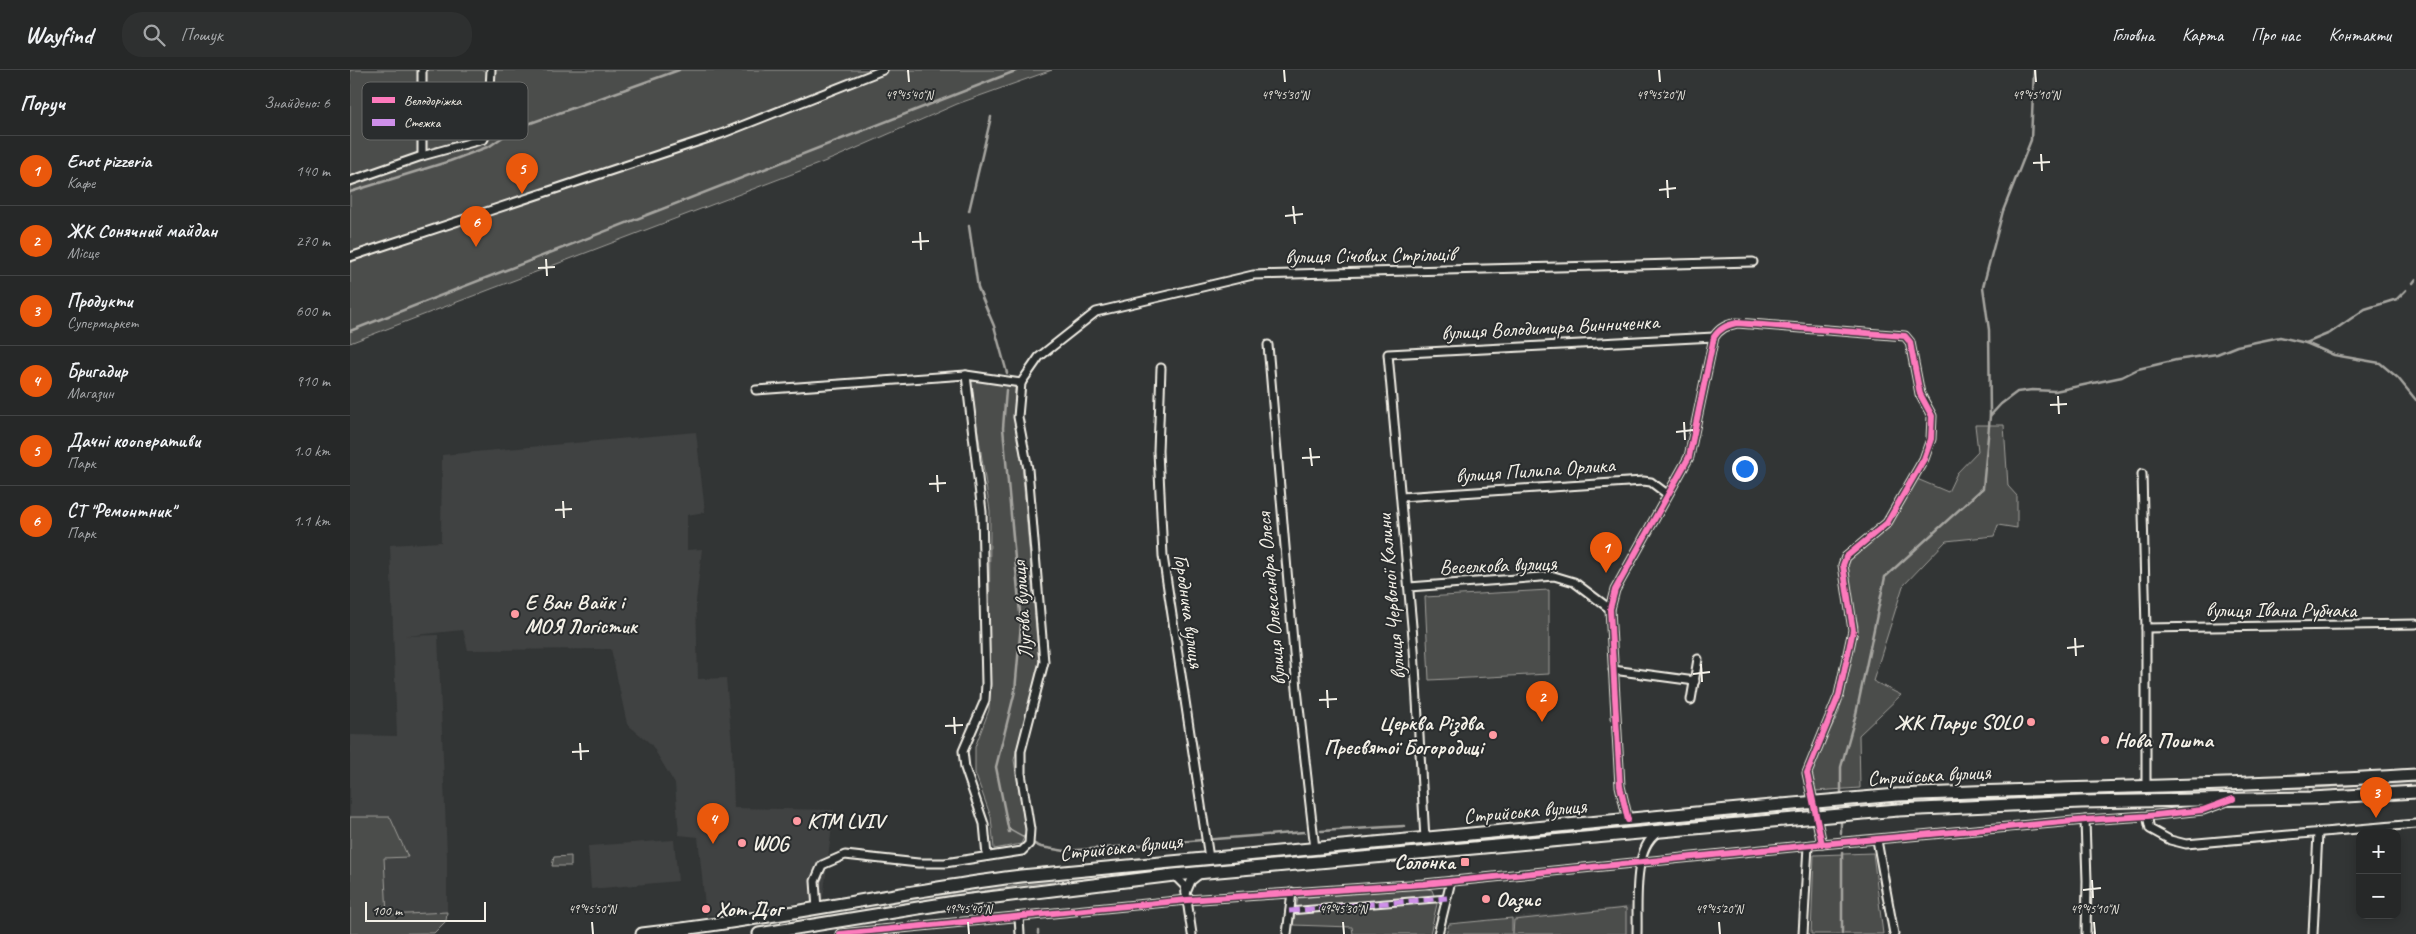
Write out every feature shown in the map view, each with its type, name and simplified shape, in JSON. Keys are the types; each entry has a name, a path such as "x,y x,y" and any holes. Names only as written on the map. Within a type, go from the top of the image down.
{"highway":[{"name":"Стрийська вулиця","path":"642,934 817,909 962,883 1782,805 1897,795 2303,782 2416,775"},
{"name":"Стрийська вулиця","path":"759,934 955,902 1174,875 1898,810 2082,802 2312,798 2416,792"}],"street":[{"path":"350,257 721,134 883,70"},
{"path":"422,140 422,156"},
{"path":"350,181 422,156 480,140"},
{"name":"вулиця Січових Стрільців","path":"1022,383 1039,357 1096,312 1254,275 1753,262"},
{"path":"1628,820 1620,786 1610,608 1615,590 1689,457 1714,337 1727,325 1737,323 1905,336 1910,342 1920,394 1932,416 1931,439 1924,459 1887,523 1846,557 1843,565 1853,630 1839,694 1806,774 1822,844"},
{"name":"вулиця Володимира Винниченка","path":"1388,354 1714,337"},
{"name":"вулиця Олександра Олеся","path":"1268,346 1297,689 1314,849"},
{"name":"вулиця Червоної Калини","path":"1388,354 1409,587 1425,839"},
{"name":"Городнича вулиця","path":"1160,368 1158,451 1163,556 1209,858"},
{"path":"756,390 966,375 1022,383"},
{"name":"Лугова вулиця","path":"966,375 982,512 986,684 985,700 963,751 965,768 984,824 987,856"},
{"name":"Лугова вулиця","path":"817,909 815,881 822,865 845,855 918,863 945,863 1022,851 1029,844 1030,829 1021,772 1021,751 1044,662 1028,469 1018,417 1022,383"},
{"path":"2142,474 2146,628 2146,786"},
{"name":"вулиця Пилипа Орлика","path":"1401,497 1643,480 1650,482 1668,494"},
{"name":"Веселкова вулиця","path":"1409,587 1554,576 1574,582 1610,608"},
{"name":"вулиця Івана Рубчака","path":"2146,628 2385,626 2416,624"},
{"path":"1691,700 1698,659"},
{"path":"1613,670 1695,681"},
{"path":"840,934 1018,917 1187,897 1451,881 1822,844 2147,816 2203,810 2233,799"},
{"path":"2147,816 2150,829 2170,840 2186,844 2416,824"},
{"path":"2085,820 2086,934"},
{"path":"1637,934 1640,862 1644,845 1658,832"},
{"path":"2313,934 2318,833"},
{"path":"1626,835 1637,837 1644,845"},
{"path":"1877,840 1894,934"},
{"path":"1804,934 1808,846"},
{"path":"1187,897 1191,881 1202,873"},
{"path":"1174,875 1184,883 1192,934"},
{"path":"1438,934 1451,881"},
{"path":"1287,934 1292,892"},
{"path":"1290,911 1447,898"},
{"path":"1018,917 1020,934"}],"shaded area":[{"path":"350,70 1052,70 957,104 834,158 350,343"},
{"path":"970,380 1015,387 1014,416 1022,465 1039,664 1014,760 1026,833 1021,844 994,849 991,817 975,773 975,747 989,710 990,511"},
{"path":"1975,425 2004,425 2008,486 2017,496 2017,528 1998,525 1994,536 1946,541 1903,586 1873,681 1901,695 1859,735 1860,788 1815,791 1809,772 1839,712 1858,626 1846,576 1848,560 1887,529 1917,479 1948,492 1957,473 1978,451"},
{"path":"696,432 705,512 687,515 687,550 702,549 696,601 698,679 726,678 732,745 734,808 834,810 823,899 706,916 698,837 679,835 675,784 651,744 627,724 611,649 468,650 463,630 405,636 438,635 447,856 447,912 387,915 384,858 408,857 390,817 350,817 350,735 397,736 390,545 441,542 442,455"},
{"path":"1549,590 1549,674 1429,680 1425,597"},
{"path":"2416,782 2416,787 2313,793 2313,788"},
{"path":"2308,788 2308,793 1904,804 1904,800 2026,794"},
{"path":"1782,811 1783,815 1407,850 1407,846"},
{"path":"350,817 390,817 408,857 384,858 387,915 447,912 446,921 434,933 350,934"},
{"path":"674,840 678,881 591,889 588,846"},
{"path":"1401,846 1402,850 1022,885 883,907 882,902 1022,880"},
{"path":"1873,853 1883,934 1811,934 1814,855"},
{"path":"571,856 571,866 552,866 554,857"},
{"path":"1423,888 1432,890 1437,904 1430,934 1353,934 1352,927 1293,925 1298,898"},
{"path":"1633,906 1632,934 1512,934 1512,918"},
{"path":"1626,908 1626,934 1513,934 1514,920"},
{"path":"1512,918 1512,934 1446,934 1449,924"}],"waterway":[{"path":"528,124 679,70"},
{"path":"350,331 1018,70"},
{"path":"1841,797 1841,767 1856,714 1885,577 1983,488 1990,416 1989,330 1983,287 2003,211 2031,140 2034,70"},
{"path":"969,211 991,117"},
{"path":"350,192 450,161 490,146 498,140"},
{"path":"969,226 978,288 994,326 1007,373"},
{"path":"2413,283 2416,279"},
{"path":"1990,416 2001,404 2017,392 2032,390 2055,391 2122,377 2138,369 2176,360 2217,354 2237,346 2280,337 2306,343 2330,333 2365,309 2397,299 2406,290"},
{"path":"2306,343 2334,355 2380,363 2398,378 2416,400"},
{"path":"1006,390 1003,428 1021,624 1015,691 996,767 1009,832"},
{"path":"1841,817 1841,833"},
{"path":"1321,831 1404,826"},
{"path":"1009,829 1027,839"},
{"path":"1032,843 1041,847 1065,851 1304,832"},
{"path":"1842,852 1842,934"}],"marked path":[{"path":"1289,911 1447,898"}],"cycle path":[{"path":"1628,820 1620,786 1610,609 1615,590 1689,457 1714,337 1724,327 1737,323 1905,336 1910,342 1920,394 1932,416 1931,439 1924,459 1887,523 1846,557 1843,565 1853,630 1839,695 1807,773 1822,844"},
{"path":"840,934 1187,900 1424,884 1822,844 2147,816 2203,810 2233,799"}],"place":[{"name":"Дачні кооперативи","path":"522,194"},
{"name":"СТ \"Ремонтник\"","path":"476,247"},
{"name":"Enot pizzeria","path":"1606,573"},
{"name":"Е Ван Вайк і МОЯ Логістик","path":"515,614"},
{"name":"ЖК Сонячний майдан","path":"1542,722"},
{"name":"ЖК Парус SOLO","path":"2031,722"},
{"name":"Церква Різдва Пресвятої Богородиці","path":"1493,735"},
{"name":"Нова Пошта","path":"2105,740"},
{"name":"Продукти","path":"2376,818"},
{"name":"KTM LVIV","path":"797,821"},
{"name":"WOG","path":"742,843"},
{"name":"Бригадир","path":"713,844"},
{"name":"Солонка","path":"1465,862"},
{"name":"Оазис","path":"1486,899"},
{"name":"Хот Дог","path":"706,909"}]}
